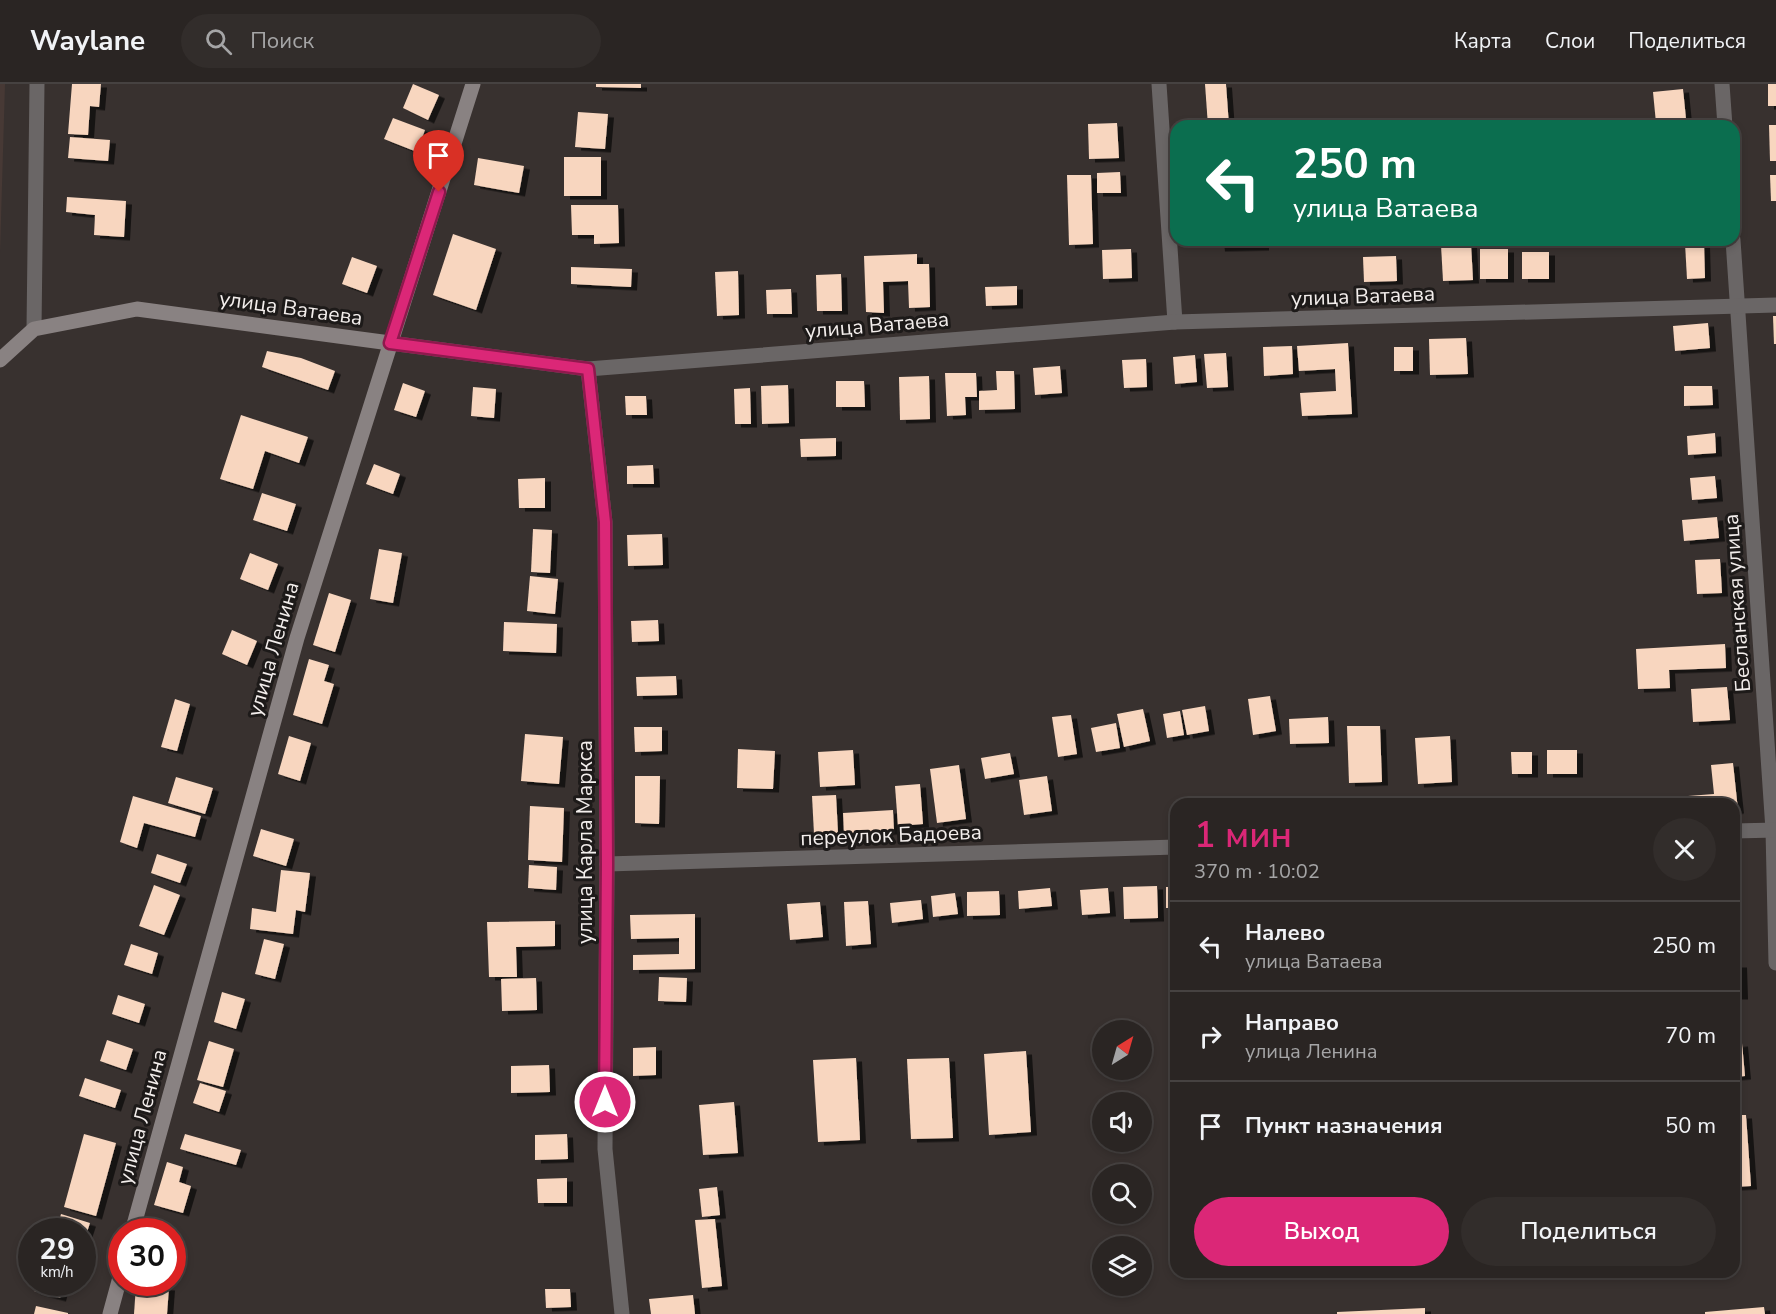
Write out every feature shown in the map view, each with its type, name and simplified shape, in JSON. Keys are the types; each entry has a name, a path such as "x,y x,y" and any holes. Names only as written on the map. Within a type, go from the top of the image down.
{"street":[{"path":"0,360 34,329 37,84"},
{"name":"улица Ленина","path":"136,1218 297,638 473,84"},
{"path":"1160,84 1170,243"},
{"path":"1722,84 1725,120"},
{"path":"1170,246 1175,322"},
{"name":"Бесланская улица","path":"1733,246 1775,830 1776,963"},
{"name":"улица Ватаева","path":"34,329 137,309 588,369 1175,322 1776,305"},
{"name":"улица Карла Маркса","path":"588,369 605,522 607,864 605,1149 622,1314"},
{"path":"1740,831 1775,830"},
{"name":"переулок Бадоева","path":"607,864 1170,847"},
{"path":"110,1314 115,1296"}],"shaded area":[{"path":"0,84 5,84 0,253"}],"building":[{"path":"72,84 101,84 99,107 90,106 88,135 68,134"},
{"path":"413,84 439,95 428,120 403,108"},
{"path":"596,84 641,84 641,88 596,87"},
{"path":"1205,84 1226,84 1229,120 1208,120"},
{"path":"1768,84 1776,84 1776,106 1768,106"},
{"path":"1683,89 1686,119 1656,120 1653,92"},
{"path":"578,112 608,114 605,149 575,147"},
{"path":"393,118 425,130 417,152 384,139"},
{"path":"1117,123 1119,158 1089,159 1088,124"},
{"path":"1769,125 1776,125 1776,161 1770,161"},
{"path":"70,137 110,140 108,161 68,158"},
{"path":"564,157 601,157 601,196 564,196"},
{"path":"478,158 524,166 519,193 474,185"},
{"path":"1120,172 1121,193 1097,193 1097,173"},
{"path":"1067,175 1091,175 1093,244 1069,245"},
{"path":"1770,175 1776,175 1776,201 1771,201"},
{"path":"67,197 126,201 124,237 94,235 95,215 66,212"},
{"path":"571,205 618,205 619,243 594,244 594,235 572,235"},
{"path":"453,234 496,249 476,310 433,295"},
{"path":"1219,246 1263,246 1263,247 1219,248"},
{"path":"1441,246 1471,246 1473,280 1443,281"},
{"path":"1685,246 1704,246 1705,278 1687,279"},
{"path":"1131,249 1132,278 1103,279 1102,250"},
{"path":"1480,249 1508,249 1508,279 1480,279"},
{"path":"1522,252 1549,252 1549,279 1522,279"},
{"path":"917,254 917,264 929,264 930,307 909,308 908,281 883,282 884,313 866,312 864,256"},
{"path":"1396,256 1397,281 1364,282 1363,257"},
{"path":"352,257 377,266 367,293 342,284"},
{"path":"571,267 632,269 631,287 571,284"},
{"path":"738,271 739,315 717,316 715,272"},
{"path":"841,274 842,311 817,311 816,275"},
{"path":"1017,286 1017,305 986,306 985,287"},
{"path":"791,289 792,314 767,314 766,290"},
{"path":"1773,316 1776,316 1776,344 1774,344"},
{"path":"1708,323 1710,348 1675,351 1673,326"},
{"path":"1466,338 1468,374 1430,375 1429,339"},
{"path":"1348,343 1352,414 1302,416 1300,393 1336,391 1335,369 1299,371 1297,346"},
{"path":"1292,346 1293,374 1264,376 1263,347"},
{"path":"1394,347 1413,347 1413,371 1394,371"},
{"path":"267,351 301,358 335,371 328,390 262,367"},
{"path":"1226,353 1228,387 1207,388 1204,354"},
{"path":"1195,355 1197,382 1175,384 1173,357"},
{"path":"1146,359 1147,387 1124,388 1122,360"},
{"path":"1060,366 1062,393 1035,395 1033,368"},
{"path":"996,371 1014,371 1015,409 979,410 979,391 997,390"},
{"path":"945,373 976,373 977,397 965,397 966,415 947,416"},
{"path":"929,376 930,419 900,420 899,377"},
{"path":"836,381 864,381 865,407 836,407"},
{"path":"403,383 425,391 416,417 394,410"},
{"path":"788,385 789,423 762,424 761,386"},
{"path":"1684,386 1712,386 1713,405 1684,406"},
{"path":"473,387 496,389 494,418 471,416"},
{"path":"750,388 751,424 735,424 734,389"},
{"path":"625,396 646,396 647,415 626,415"},
{"path":"241,415 308,437 299,463 265,451 253,489 220,479"},
{"path":"1715,433 1716,453 1688,455 1687,436"},
{"path":"836,438 836,456 801,457 800,439"},
{"path":"374,464 400,474 393,494 366,484"},
{"path":"653,465 654,484 627,484 627,466"},
{"path":"1715,476 1717,498 1692,500 1690,478"},
{"path":"545,478 545,508 519,508 518,479"},
{"path":"262,493 296,504 287,531 253,520"},
{"path":"1717,517 1719,538 1684,541 1682,520"},
{"path":"533,529 552,530 550,573 531,572"},
{"path":"662,534 663,565 628,566 627,535"},
{"path":"379,549 402,553 393,603 370,599"},
{"path":"250,553 278,564 268,590 240,579"},
{"path":"1720,559 1722,593 1697,594 1695,560"},
{"path":"530,576 558,579 555,614 527,611"},
{"path":"329,593 351,600 335,652 313,645"},
{"path":"658,620 659,641 632,642 631,621"},
{"path":"504,622 557,624 556,653 503,651"},
{"path":"232,630 257,641 247,665 222,654"},
{"path":"1725,644 1726,668 1669,670 1670,688 1638,689 1636,649"},
{"path":"309,659 329,665 324,681 334,684 322,724 293,715"},
{"path":"676,676 677,695 637,696 636,677"},
{"path":"1727,687 1730,720 1693,722 1691,689"},
{"path":"1270,696 1276,731 1253,735 1248,699"},
{"path":"175,699 190,704 177,751 161,747"},
{"path":"1205,706 1209,731 1187,735 1182,710"},
{"path":"1143,709 1150,741 1124,747 1117,714"},
{"path":"1180,711 1184,735 1167,738 1163,714"},
{"path":"1071,715 1077,754 1058,757 1052,717"},
{"path":"1328,717 1329,743 1290,744 1289,719"},
{"path":"1116,723 1120,748 1096,752 1091,728"},
{"path":"1347,726 1380,726 1382,782 1349,783"},
{"path":"634,727 662,727 662,751 635,752"},
{"path":"525,734 563,737 559,784 521,781"},
{"path":"289,736 311,743 300,781 278,774"},
{"path":"1450,736 1452,782 1418,784 1415,738"},
{"path":"738,749 775,751 773,789 737,788"},
{"path":"853,750 855,785 820,787 818,752"},
{"path":"1547,750 1577,750 1577,774 1547,774"},
{"path":"1511,752 1532,752 1532,774 1512,774"},
{"path":"1010,753 1014,774 985,779 981,758"},
{"path":"1733,763 1737,798 1688,798 1688,796 1714,794 1711,765"},
{"path":"959,765 966,819 937,823 930,769"},
{"path":"635,776 660,776 659,824 635,823"},
{"path":"1047,776 1052,811 1024,815 1019,780"},
{"path":"176,777 213,788 205,814 168,803"},
{"path":"920,784 923,824 898,826 895,786"},
{"path":"836,795 838,833 814,834 812,796"},
{"path":"133,796 201,816 195,837 144,823 137,848 120,842"},
{"path":"530,806 564,808 562,862 528,860"},
{"path":"893,810 894,831 844,834 843,813"},
{"path":"261,829 294,839 286,866 253,856"},
{"path":"157,854 187,864 180,883 151,873"},
{"path":"529,865 557,867 556,890 528,888"},
{"path":"281,870 310,873 305,912 296,910 293,934 250,929 252,908 276,912"},
{"path":"154,885 180,895 164,935 139,926"},
{"path":"1157,886 1158,918 1124,919 1123,887"},
{"path":"1166,887 1170,887 1170,908 1166,908"},
{"path":"1050,888 1052,906 1019,909 1018,891"},
{"path":"1108,888 1110,913 1082,915 1080,890"},
{"path":"999,891 1000,915 967,916 967,892"},
{"path":"955,893 958,914 933,917 931,896"},
{"path":"921,900 923,919 892,923 890,903"},
{"path":"868,901 871,944 846,946 844,902"},
{"path":"820,902 823,937 790,940 787,904"},
{"path":"695,914 695,969 633,970 633,955 679,954 679,938 631,939 630,915"},
{"path":"555,921 555,946 516,947 517,977 489,977 487,922"},
{"path":"264,939 284,944 275,979 255,974"},
{"path":"131,944 158,953 152,974 124,965"},
{"path":"1740,964 1741,964 1742,996 1740,996"},
{"path":"659,977 687,978 686,1002 658,1001"},
{"path":"536,978 537,1010 502,1011 501,979"},
{"path":"222,992 245,999 236,1029 214,1022"},
{"path":"118,995 145,1004 139,1023 112,1014"},
{"path":"107,1040 133,1049 126,1070 100,1061"},
{"path":"209,1041 234,1049 223,1087 197,1080"},
{"path":"1740,1043 1742,1043 1745,1076 1740,1076"},
{"path":"656,1047 656,1075 633,1076 633,1048"},
{"path":"1026,1051 1031,1132 989,1135 984,1054"},
{"path":"856,1058 860,1140 818,1142 813,1060"},
{"path":"949,1058 953,1138 911,1139 907,1059"},
{"path":"549,1065 550,1092 511,1093 511,1066"},
{"path":"85,1078 121,1090 115,1108 79,1096"},
{"path":"200,1083 226,1091 219,1112 193,1103"},
{"path":"734,1102 738,1153 703,1155 699,1105"},
{"path":"1740,1115 1746,1115 1751,1186 1740,1187"},
{"path":"84,1134 116,1143 96,1216 64,1207"},
{"path":"185,1134 241,1150 236,1165 180,1149"},
{"path":"567,1134 568,1159 535,1160 535,1135"},
{"path":"167,1162 183,1167 179,1182 191,1186 183,1213 154,1205"},
{"path":"567,1178 567,1203 538,1203 537,1179"},
{"path":"717,1187 720,1215 702,1217 699,1189"},
{"path":"61,1214 74,1218 60,1218"},
{"path":"715,1219 722,1286 702,1288 695,1220"},
{"path":"545,1289 570,1289 571,1307 546,1308"},
{"path":"693,1295 695,1314 651,1314 649,1299"},
{"path":"135,1296 168,1296 167,1314 134,1314"},
{"path":"36,1306 68,1313 68,1314 34,1314"},
{"path":"1764,1307 1765,1314 1705,1314 1705,1312"},
{"path":"1425,1308 1425,1314 1337,1314 1337,1312"}],"route":[{"path":"439,192 390,343 588,369 605,522 607,864 605,1102"}]}
